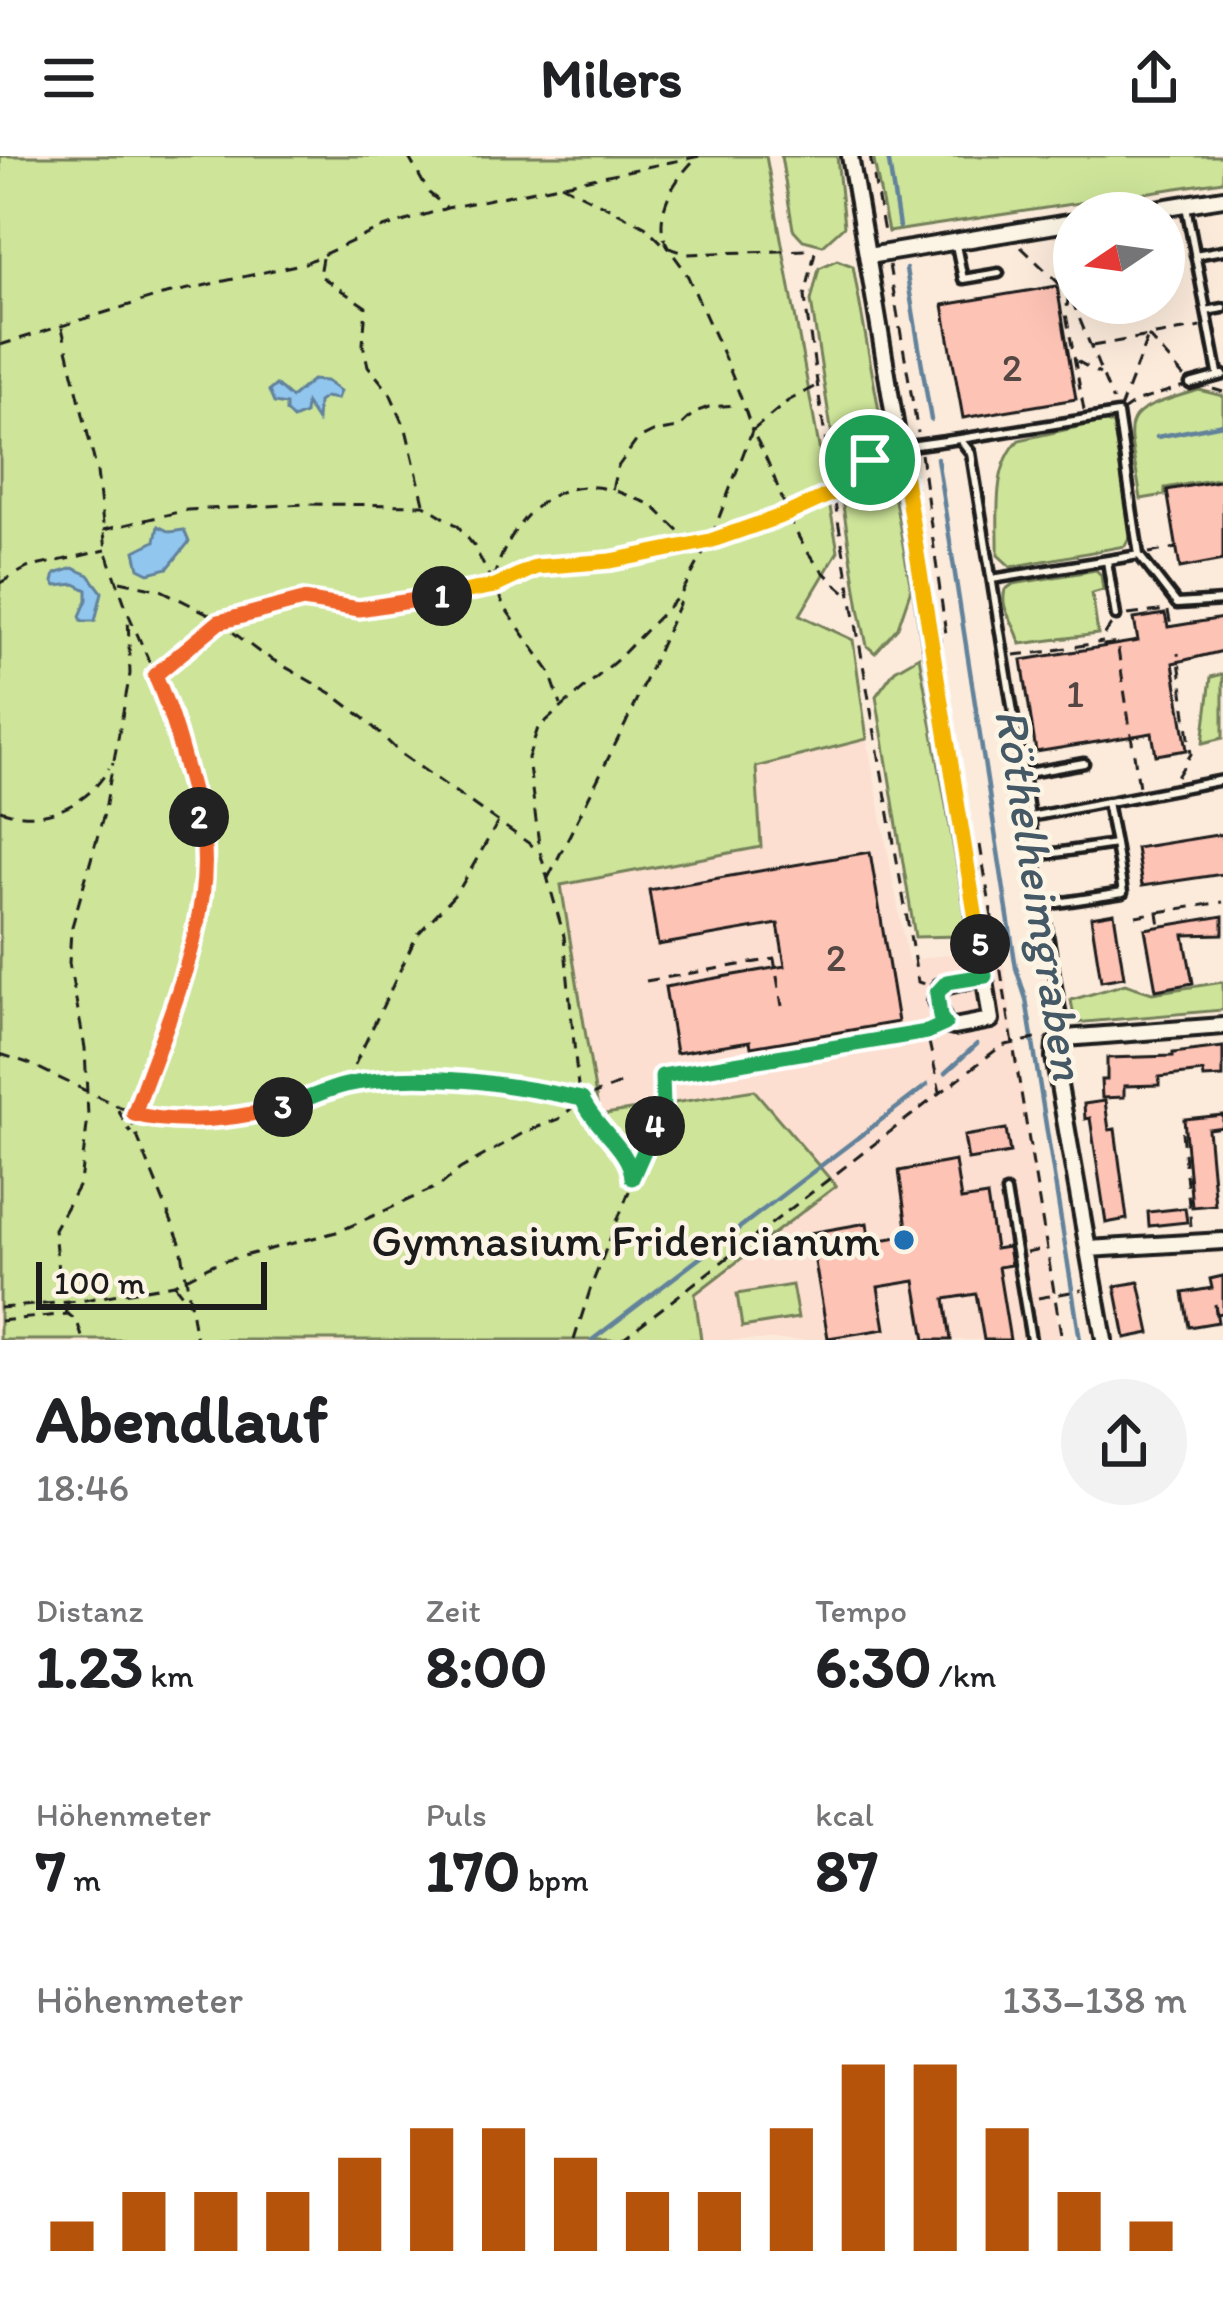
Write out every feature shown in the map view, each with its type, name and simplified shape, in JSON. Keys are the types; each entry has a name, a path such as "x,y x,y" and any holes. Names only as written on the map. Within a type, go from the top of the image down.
{"street":[{"path":"850,156 900,448 985,976 991,1020 953,1027 945,1024 936,1001 940,987 985,976"},
{"path":"1185,204 1223,198"},
{"path":"868,256 1053,225"},
{"path":"1104,1340 1054,1040 1223,1026"},
{"path":"1088,1249 1223,1241"}],"lane":[{"path":"1185,204 1221,374 1190,384"},
{"path":"955,241 963,279 1000,273"},
{"path":"1195,255 1223,250"},
{"path":"1206,311 1223,308"},
{"path":"900,448 1118,414 1139,555 1177,604 1223,601"},
{"path":"960,440 971,453 1044,905 1054,1040"},
{"path":"992,579 1139,555"},
{"path":"1107,560 1117,616"},
{"path":"1022,774 1084,763"},
{"path":"1030,817 1223,780"},
{"path":"1044,905 1123,892 1107,802"},
{"path":"1035,856 1115,844"},
{"path":"662,1076 927,1032 945,1024"},
{"path":"1006,1192 1031,1340"}],"path":[{"path":"408,156 429,193 447,208"},
{"path":"0,345 162,295 322,257 377,230 447,208 699,156"},
{"path":"666,247 664,212 683,171 699,156"},
{"path":"870,156 920,444 948,628 945,639"},
{"path":"559,183 645,226 689,278 787,514 813,562 851,596"},
{"path":"1007,233 1053,278"},
{"path":"666,247 688,254 806,250"},
{"path":"815,252 806,296 851,596 918,982 940,987"},
{"path":"322,257 319,275 366,307 368,366 390,393 406,429 424,505"},
{"path":"1068,324 1086,418"},
{"path":"1081,324 1118,414"},
{"path":"1090,347 1209,326"},
{"path":"62,328 97,472 106,550 174,718 202,827 206,878 195,935 134,1114 135,1139"},
{"path":"1118,414 1138,401 1190,384 1148,336"},
{"path":"1118,414 1148,336"},
{"path":"1073,358 1101,375"},
{"path":"547,880 710,541 752,431 788,401 818,386"},
{"path":"612,490 617,468 638,440 652,432 679,428 695,412 710,406 741,405"},
{"path":"155,675 219,622 303,600 359,609 494,583 536,567 611,561 710,541 787,514 858,480 873,457 900,448"},
{"path":"494,583 501,551 530,510 569,490 599,486 652,505 691,544"},
{"path":"101,530 187,509 424,505 458,526 515,624 549,670 562,707"},
{"path":"1139,555 1177,548"},
{"path":"0,583 27,568 106,550"},
{"path":"119,581 161,590 331,693 401,754 540,852"},
{"path":"632,1178 628,1156 593,1122 582,1099 575,1070 564,936 540,852 528,758 538,728 631,646 688,583"},
{"path":"1103,642 1117,616 1168,610 1177,604"},
{"path":"1168,610 1171,627"},
{"path":"70,1301 59,1282 54,1229 80,1184 88,1117 85,1048 69,963 71,930 105,810 130,674 128,613"},
{"path":"1004,656 1117,643 1140,795"},
{"path":"1170,789 1191,754 1178,653"},
{"path":"0,810 19,817 51,814 100,784 113,762"},
{"path":"345,1085 417,935 459,890 499,820"},
{"path":"979,841 1058,1294 1062,1340"},
{"path":"1136,916 1223,902"},
{"path":"1158,912 1160,926"},
{"path":"646,981 773,959 782,1006"},
{"path":"621,1340 1001,1046 1054,1040"},
{"path":"0,1054 134,1114 180,1120 257,1114 345,1085 446,1080 582,1099"},
{"path":"574,1340 663,1106 662,1076"},
{"path":"0,1308 174,1284 216,1263 314,1240 415,1199 525,1132 559,1119 582,1099 622,1083"},
{"path":"110,1103 135,1139 181,1245 196,1340"},
{"path":"1182,1132 1192,1244"},
{"path":"1017,1254 1048,1249"},
{"path":"174,1284 190,1304"},
{"path":"1024,1300 1086,1290"},
{"path":"65,1314 70,1301"},
{"path":"0,1321 65,1314 77,1321 83,1340"}],"shaded area":[{"path":"867,739 908,961 1001,945 1060,1340 701,1340 694,1295 836,1186 754,1090 599,1115 561,884 761,847 755,767"}],"green space":[{"path":"0,156 766,156 838,551 800,615 853,640 867,739 756,767 761,847 561,885 599,1115 754,1090 836,1186 695,1294 701,1340 0,1340"},
{"path":"781,156 837,156 844,226 823,245 803,240 793,229"},
{"path":"873,156 1223,156 1223,181 1151,192 1053,192 1053,207 888,232"},
{"path":"837,260 853,266 911,589 898,627 875,653 867,646 859,608 811,301 819,268"},
{"path":"1199,390 1223,396 1223,478 1165,488 1165,495 1141,499 1132,422 1151,406"},
{"path":"1105,421 1113,425 1132,533 1125,546 1011,567 998,555 998,494 1010,452 1019,440"},
{"path":"1096,570 1103,590 1092,593 1098,634 1020,644 1004,604 1005,590 1013,584"},
{"path":"919,656 967,921 960,936 915,937 876,696 895,670"},
{"path":"1223,674 1223,738 1203,743 1211,677"},
{"path":"1223,982 1223,1010 1075,1023 1071,1000 1125,984 1152,993"},
{"path":"792,1285 798,1318 742,1327 737,1294"}],"water":[{"path":"312,380 326,381 340,391 337,399 325,397 318,402 317,421 306,404 305,414 293,419 286,405 274,403 269,391 276,385 291,398"},
{"path":"158,526 170,532 184,530 189,542 168,568 149,573 139,568 135,551 155,541"},
{"path":"73,568 89,575 102,592 95,621 82,621 80,616 87,590 53,582 55,574"}],"building":[{"path":"1053,287 1053,324 1063,324 1076,399 963,418 943,305"},
{"path":"1223,480 1223,560 1180,568 1167,490"},
{"path":"1165,614 1168,627 1223,618 1223,651 1173,663 1187,750 1156,755 1152,733 1036,752 1022,660 1138,641 1134,619"},
{"path":"1223,834 1223,874 1142,886 1136,848"},
{"path":"870,852 898,1022 751,1047 750,1041 676,1053 665,987 785,966 778,924 658,945 649,890"},
{"path":"1114,913 1124,977 1101,981 1091,917"},
{"path":"1223,916 1223,934 1184,935 1193,983 1156,990 1145,929"},
{"path":"1223,1047 1223,1077 1204,1078 1203,1072 1159,1077 1159,1085 1124,1086 1124,1097 1102,1098 1107,1058 1173,1056"},
{"path":"1105,1101 1109,1130 1115,1129 1127,1219 1106,1223 1084,1104"},
{"path":"1223,1115 1223,1127 1208,1129 1215,1205 1192,1207 1184,1119"},
{"path":"1006,1129 1010,1153 968,1160 964,1136"},
{"path":"955,1161 961,1200 987,1196 995,1249 1008,1247 1011,1265 998,1267 1010,1340 984,1340 976,1294 945,1299 951,1340 925,1340 915,1281 878,1287 885,1329 828,1338 810,1233 867,1223 870,1242 908,1235 899,1171"},
{"path":"1185,1208 1187,1222 1149,1226 1148,1212"},
{"path":"1223,1276 1223,1313 1217,1314 1218,1322 1189,1327 1183,1293 1212,1288 1210,1279"},
{"path":"1139,1282 1150,1333 1125,1338 1115,1286"}],"waterway":[{"name":"Röthelheimgraben","path":"888,156 899,227"},
{"name":"Röthelheimgraben","path":"906,269 931,420"},
{"path":"1157,437 1223,424"},
{"name":"Röthelheimgraben","path":"937,458 1016,968 1026,999 1080,1340"},
{"path":"945,1073 977,1044"},
{"path":"592,1340 927,1085"}],"place":[{"name":"Gymnasium Fridericianum","path":"904,1240"}],"route":[{"path":"900,448 985,976 940,987 936,1001 945,1024 927,1032 662,1076 663,1106 632,1178 628,1156 593,1122 582,1099 496,1084 416,1080 353,1084 257,1114 180,1120 134,1114 195,935 206,878 202,827 174,718 155,675 219,622 303,600 359,609 396,605 495,586 536,567 611,561 710,541 855,483 870,460 900,448"}]}
